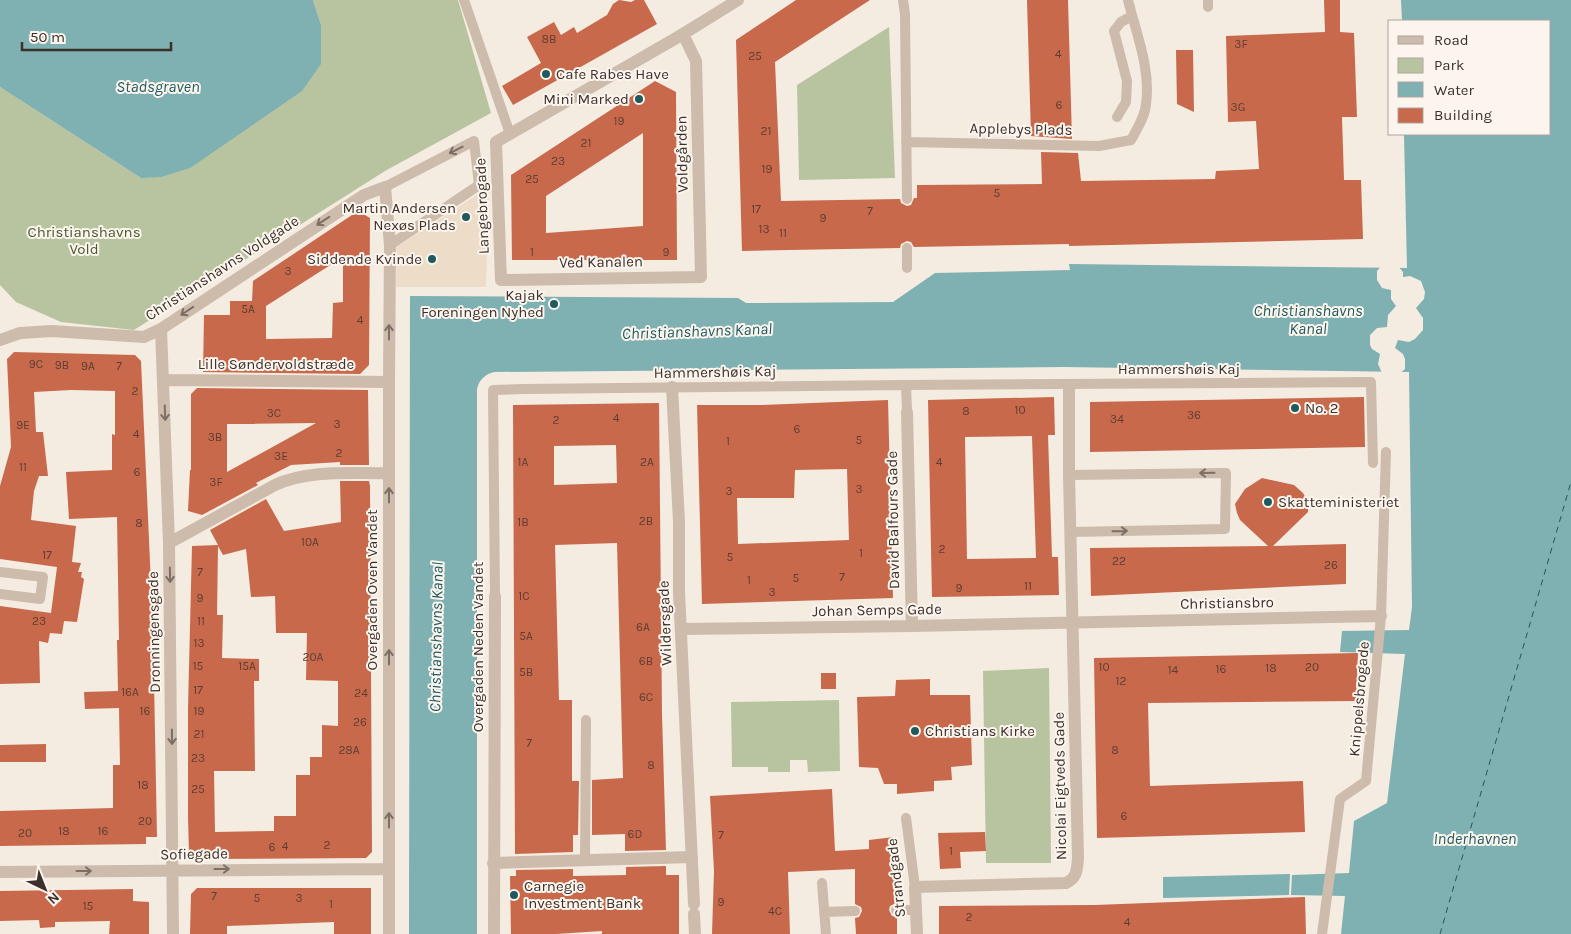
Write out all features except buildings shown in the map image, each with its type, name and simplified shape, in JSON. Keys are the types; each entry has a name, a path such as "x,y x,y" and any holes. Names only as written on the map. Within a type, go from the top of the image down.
{"street":[{"name":"Langebrogade","path":"501,280 496,142 738,0"},
{"name":"Voldgården","path":"683,34 696,61 701,277"},
{"name":"Christianshavns Voldgade","path":"0,340 20,333 52,331 144,338 162,329 284,246 364,195 385,187"},
{"name":"Overgaden Oven Vandet","path":"385,187 390,245 389,934"},
{"name":"Ved Kanalen","path":"501,280 701,277"},
{"name":"Dronningensgade","path":"162,329 169,543 174,869 173,934"},
{"name":"Lille Søndervoldstræde","path":"164,380 389,382"},
{"name":"Nicolai Eigtveds Gade","path":"915,887 1066,883 1072,880 1077,873 1069,385"},
{"name":"Wildersgade","path":"672,387 695,934"},
{"name":"David Balfours Gade","path":"907,412 912,626"},
{"path":"169,543 273,486 292,478 389,473"},
{"name":"Overgaden Neden Vandet","path":"494,934 495,596"},
{"name":"Christiansbro","path":"1073,623 1381,621"},
{"name":"Johan Semps Gade","path":"681,629 1073,623"},
{"path":"493,863 692,857"},
{"name":"Sofiegade","path":"0,872 162,871 174,869 389,869"},
{"name":"Strandgade","path":"915,887 917,934"}],"lane":[{"path":"464,0 510,134"},
{"path":"903,0 905,14 907,198"},
{"name":"Applebys Plads","path":"906,142 1099,146 1131,140 1139,128 1146,105 1146,80 1144,61 1128,0"},
{"path":"1117,117 1126,102 1127,81 1114,31 1121,22 1132,16"},
{"path":"385,187 474,141 479,185 390,245"},
{"path":"907,248 907,268"},
{"name":"Hammershøis Kaj","path":"524,388 1371,382 1373,463"},
{"path":"906,385 907,412"},
{"name":"Overgaden Neden Vandet","path":"495,596 494,390 524,388"},
{"name":"Knippelsbrogade","path":"1322,934 1340,799 1366,781 1381,621 1386,452"},
{"path":"1069,475 1226,473 1225,529 1071,532"},
{"path":"0,572 43,577 40,599 0,594"},
{"path":"585,860 586,720"},
{"name":"Strandgade","path":"906,818 915,887"},
{"path":"822,883 826,934"},
{"path":"896,910 916,910"},
{"path":"824,912 856,911"}],"green space":[{"name":"Christianshavns Vold","path":"313,0 458,0 491,113 385,171 134,330 61,322 16,302 0,285 0,87 141,178 321,25"},
{"path":"889,27 895,178 799,180 797,85"},
{"path":"1049,668 1051,863 986,863 983,671"},
{"path":"839,700 840,771 808,772 807,760 790,760 790,772 768,772 768,767 732,767 731,702"}],"shaded area":[{"name":"Martin Andersen Nexøs Plads","path":"489,187 486,287 396,287 397,247"}],"water":[{"name":"Stadsgraven","path":"0,0 313,0 321,25 321,64 302,91 190,168 161,177 141,178 0,87"},
{"path":"1401,0 1571,0 1571,934 1341,934 1345,896 1291,895 1292,875 1349,873 1354,821 1387,803 1405,654 1340,652 1342,631 1409,630 1412,607 1409,372 1063,367 494,372 483,378 477,389 477,934 409,934 410,296 738,298 746,303 893,302 935,273 1070,270 1069,264 1407,268 1404,135 1551,135 1551,20 1402,20"},
{"path":"1290,874 1289,895 1163,898 1163,877"}],"pier":[{"path":"1382,265 1398,266 1403,272 1403,277 1410,276 1421,281 1425,292 1424,299 1416,308 1423,318 1423,330 1415,339 1409,342 1398,340 1395,348 1403,354 1405,359 1405,369 1399,374 1382,373 1378,364 1380,354 1372,349 1370,345 1370,335 1377,328 1387,327 1388,315 1396,306 1391,299 1391,290 1382,288 1377,280 1377,271"}],"ferry route":[{"path":"1440,934 1571,482"}],"place":[{"name":"Cafe Rabes Have","path":"546,74"},
{"name":"Mini Marked","path":"639,99"},
{"name":"Martin Andersen Nexøs Plads","path":"466,217"},
{"name":"Siddende Kvinde","path":"432,259"},
{"name":"Kajak Foreningen Nyhed","path":"554,304"},
{"name":"No. 2","path":"1295,408"},
{"name":"Skatteministeriet","path":"1268,502"},
{"name":"Christians Kirke","path":"915,731"},
{"name":"Carnegie Investment Bank","path":"514,895"}],"water label":[{"name":"Christianshavns Kanal","path":"1308,319"},
{"name":"Christianshavns Kanal","path":"697,331"},
{"name":"Christianshavns Kanal","path":"436,637"},
{"name":"Inderhavnen","path":"1475,838"}]}
